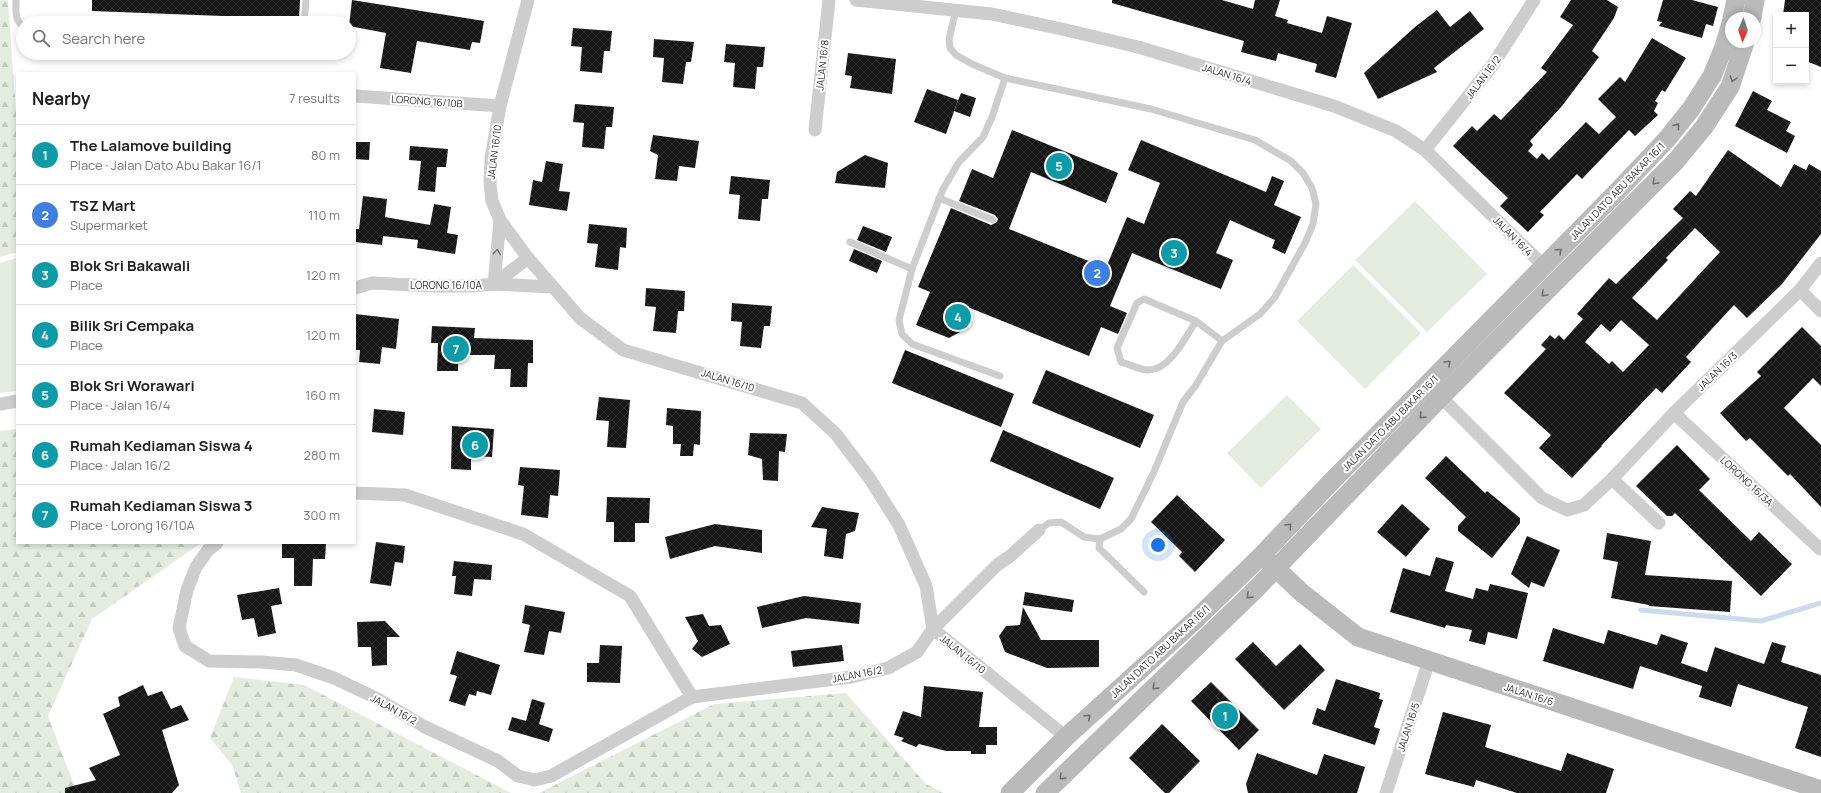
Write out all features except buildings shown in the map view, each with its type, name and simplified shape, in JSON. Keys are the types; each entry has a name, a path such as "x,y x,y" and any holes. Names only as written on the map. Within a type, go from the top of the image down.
{"main road":[{"path":"1733,12 1736,0"},
{"path":"1753,12 1755,0"},
{"name":"JALAN DATO ABU BAKAR 16/1","path":"1010,793 1066,737 1193,622 1262,555 1329,484 1667,139 1712,76 1725,43"},
{"name":"JALAN DATO ABU BAKAR 16/1","path":"1045,793 1276,568 1441,397 1675,162 1704,127 1730,87 1743,48"},
{"name":"JALAN 16/6","path":"1262,555 1302,593 1358,637 1821,790"}],"street":[{"name":"JALAN 16/10","path":"528,0 500,106 491,159 490,184 492,201 500,220 528,258 580,318 623,350 802,403 836,434 870,479 899,525 926,586 933,629 1066,737"},
{"name":"JALAN 16/8","path":"815,130 829,0"},
{"name":"JALAN 16/4","path":"856,0 956,5 1138,47 1334,106 1396,131 1425,150 1544,266"},
{"name":"JALAN 16/2","path":"1425,150 1492,66 1534,0"},
{"name":"LORONG 16/10B","path":"356,96 500,106"},
{"path":"500,220 494,284 553,287"},
{"name":"LORONG 16/10A","path":"356,288 372,283 473,286 494,284 528,258"},
{"name":"JALAN 16/3","path":"1441,397 1542,498 1567,510 1584,505 1612,479 1674,413 1800,290 1821,263"},
{"path":"1800,290 1821,311"},
{"path":"0,404 16,401"},
{"name":"LORONG 16/3A","path":"1674,413 1820,549"},
{"path":"1612,479 1659,523"},
{"path":"356,493 405,496 523,534 630,596 692,696"},
{"name":"JALAN 16/2","path":"216,544 208,550 196,567 188,590 179,628 185,646 209,661 262,662 296,665 334,678 376,698 425,727 498,761 518,776 535,780 551,776 692,696 852,677 888,668 917,652 933,629 997,565 1009,557 1039,530"},
{"name":"JALAN 16/5","path":"1386,793 1429,661"}],"lane":[{"path":"16,0 16,16"},
{"path":"305,16 306,0"},
{"path":"956,5 949,39 950,48 956,55 972,64 1005,78 1151,109 1255,140 1291,161 1303,173 1312,188 1316,204 1313,224 1305,243 1275,297 1260,314 1222,340 1196,385 1182,402 1153,474 1131,519 1121,529 1100,539 1084,537 1060,522 1049,522 1039,530"},
{"path":"1000,376 912,344 902,334 899,320 912,269 939,198 950,175 959,162 983,137 992,117 1005,78"},
{"path":"939,198 993,220"},
{"path":"850,242 912,269"},
{"path":"1196,321 1183,343 1170,360 1160,369 1147,370 1121,362 1117,348 1137,303 1144,299 1196,321 1222,340"},
{"path":"1100,539 1099,548 1144,592"}],"green space":[{"path":"0,0 8,0 16,115 16,252 0,257"},
{"path":"1415,201 1487,274 1427,332 1355,260"},
{"path":"16,258 16,391 0,393 0,263"},
{"path":"1353,265 1421,333 1365,389 1297,321"},
{"path":"1287,395 1321,429 1261,488 1227,453"},
{"path":"16,429 16,544 200,544 92,619 48,716 77,793 0,793 0,431"},
{"path":"234,677 304,685 511,793 241,793 232,765 210,738"},
{"path":"846,693 926,784 944,793 539,793 714,704"}],"waterway":[{"path":"1641,610 1761,621 1821,603"}],"place":[{"name":"Blok Sri Worawari","path":"1059,166"},
{"name":"Blok Sri Bakawali","path":"1174,253"},
{"name":"TSZ Mart","path":"1097,273"},
{"name":"Bilik Sri Cempaka","path":"958,317"},
{"name":"Rumah Kediaman Siswa 3","path":"456,349"},
{"name":"Rumah Kediaman Siswa 4","path":"475,445"},
{"name":"The Lalamove building","path":"1225,716"}]}
